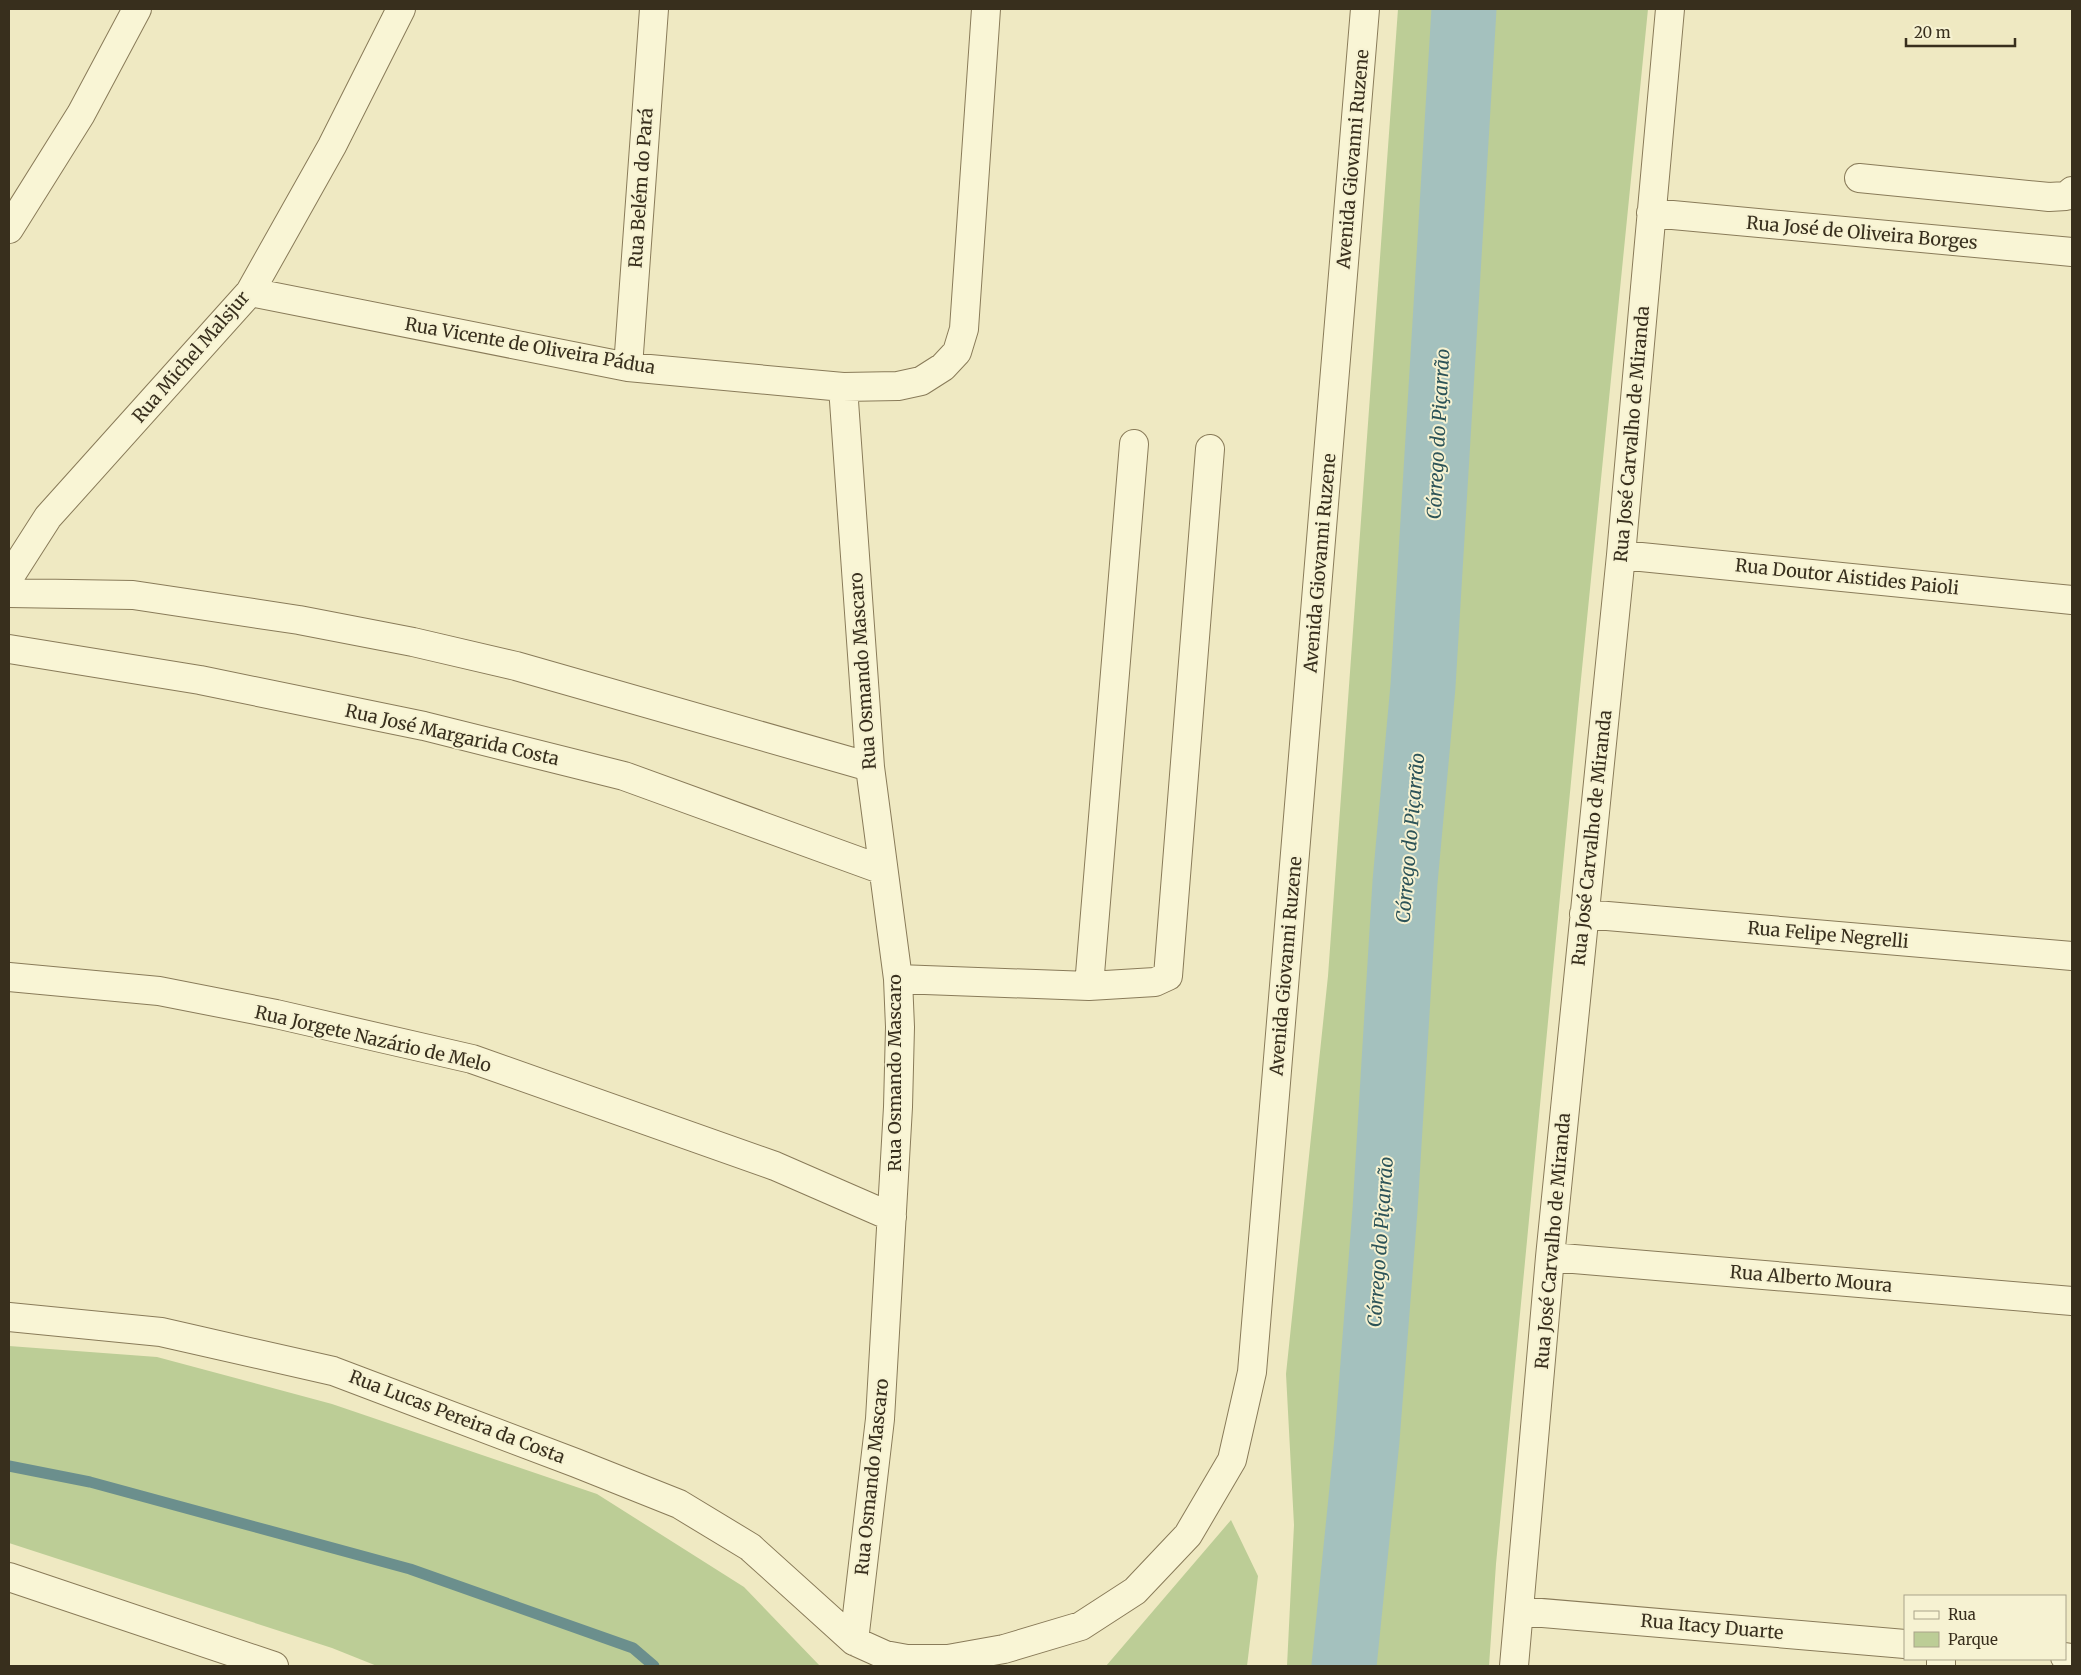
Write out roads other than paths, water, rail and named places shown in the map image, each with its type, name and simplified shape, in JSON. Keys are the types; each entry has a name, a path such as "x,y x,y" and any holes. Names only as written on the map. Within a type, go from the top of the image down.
{"street":[{"path":"9,229 81,114 136,9"},
{"name":"Rua Michel Malsjur","path":"9,578 48,517 250,292 332,146 401,9"},
{"name":"Rua Belém do Pará","path":"628,368 654,9"},
{"name":"Rua Vicente de Oliveira Pádua","path":"250,292 628,368 843,387 898,386 921,381 944,367 957,352 964,329 986,9"},
{"name":"Avenida Giovanni Ruzene","path":"854,1641 885,1655 907,1659 948,1659 1004,1649 1081,1626 1135,1591 1188,1535 1232,1460 1252,1372 1365,9"},
{"name":"Rua José Carvalho de Miranda","path":"1514,1666 1550,1257 1621,555 1670,9"},
{"path":"1859,178 2049,198 2066,196 2072,191"},
{"name":"Rua José de Oliveira Borges","path":"1651,213 2072,252"},
{"name":"Rua Osmando Mascaro","path":"843,387 870,768 898,979 898,1107 880,1419 854,1641"},
{"path":"1089,986 1134,444"},
{"path":"898,979 1089,986 1155,982 1168,976 1210,450"},
{"name":"Rua Doutor Aistides Paioli","path":"1621,555 2072,600"},
{"path":"9,593 133,595 300,620 413,642 525,668 870,768"},
{"name":"Rua José Margarida Costa","path":"9,649 200,680 424,726 605,771 634,779 883,870"},
{"name":"Rua Felipe Negrelli","path":"1584,914 2072,956"},
{"name":"Rua Jorgete Nazário de Melo","path":"9,977 158,991 276,1014 472,1059 774,1166 892,1217"},
{"name":"Rua Alberto Moura","path":"1550,1257 2072,1301"},
{"name":"Rua Lucas Pereira da Costa","path":"9,1318 161,1332 333,1371 576,1463 679,1504 750,1547 854,1641"},
{"path":"9,1577 274,1666"},
{"name":"Rua Itacy Duarte","path":"1519,1611 1904,1644"}],"waterway":[{"name":"Córrego do Piçarrão","path":"1344,1666 1367,1440 1385,1210 1405,882 1423,686 1464,9"},
{"path":"9,1466 90,1482 410,1569 633,1648 654,1666"}]}
